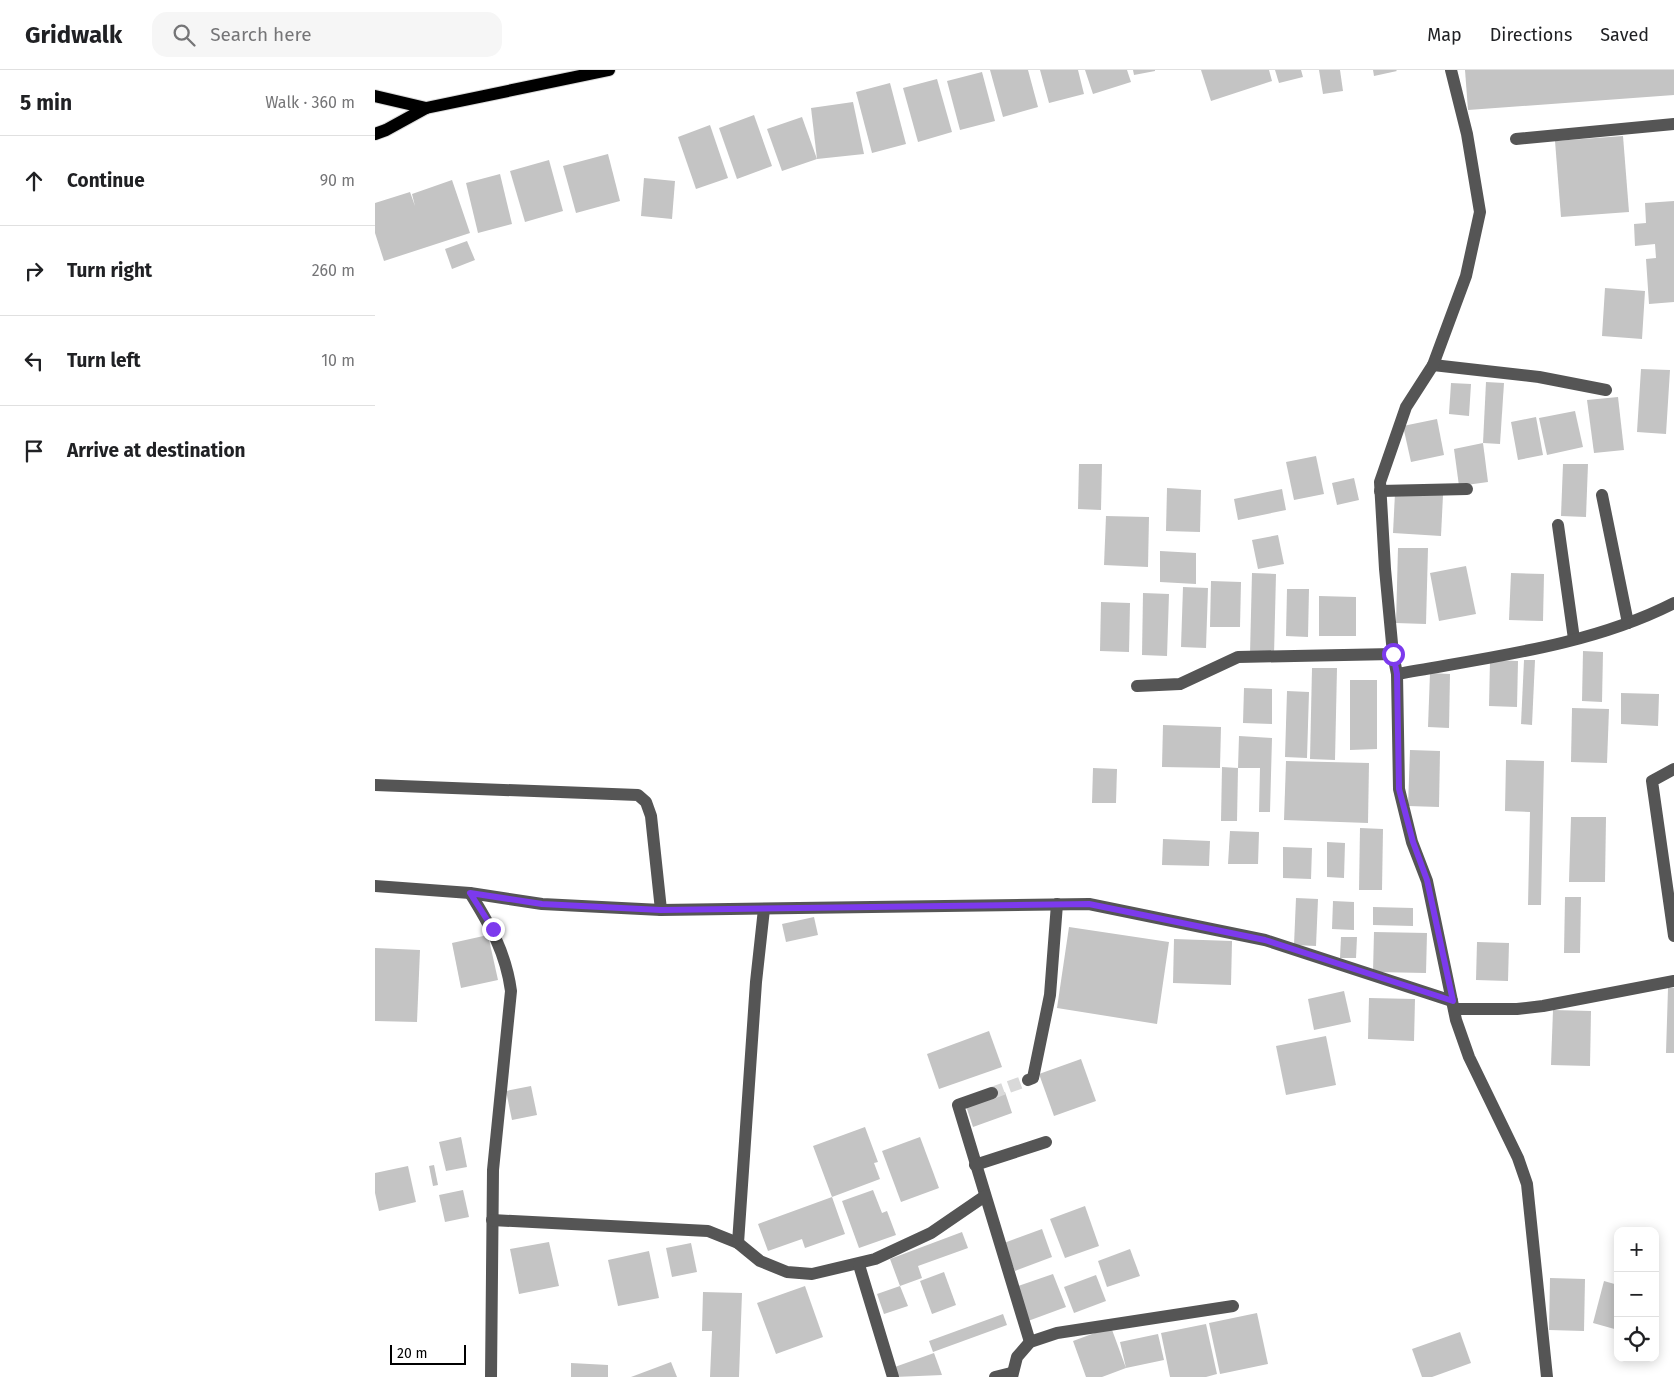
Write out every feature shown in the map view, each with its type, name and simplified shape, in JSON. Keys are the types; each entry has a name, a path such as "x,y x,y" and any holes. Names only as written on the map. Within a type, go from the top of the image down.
{"main road":[{"path":"375,134 426,108 609,70"},
{"path":"375,96 426,108"}],"street":[{"path":"1451,70 1467,134 1481,212 1466,276 1433,366 1406,407 1380,482 1393,654 1397,674 1399,789 1413,842 1427,880 1453,1005 1469,1057 1518,1158 1527,1184 1547,1377"},
{"path":"1516,138 1674,124"},
{"path":"1433,366 1539,377 1606,390"},
{"path":"1380,491 1467,489"},
{"path":"1602,495 1628,623"},
{"path":"1558,525 1574,639"},
{"path":"1397,674 1574,639 1628,623 1674,603"},
{"path":"1137,686 1180,684 1238,658 1393,654"},
{"path":"1674,769 1652,781 1674,936"},
{"path":"375,785 638,795 646,802 651,816 661,910"},
{"path":"375,886 470,893 542,904 661,910 1089,904 1265,940 1453,1005 1517,1009 1543,1006 1674,981"},
{"path":"470,893 493,929 501,947 508,968 511,991 493,1170 491,1377"},
{"path":"1031,1079 1050,995 1057,904"},
{"path":"738,1243 756,982 764,908"},
{"path":"953,1092 1030,1342"},
{"path":"958,1105 992,1093"},
{"path":"975,1165 1046,1142"},
{"path":"493,1220 708,1231 738,1243 760,1261 787,1272 812,1274 859,1265 931,1233 985,1196"},
{"path":"859,1265 893,1377"},
{"path":"995,1377 1012,1375 1017,1358 1030,1342 1057,1332 1233,1306"}],"building":[{"path":"990,70 1028,70 1038,107 1003,117"},
{"path":"1040,70 1078,70 1084,94 1049,103"},
{"path":"1085,70 1127,70 1131,82 1093,94"},
{"path":"1133,70 1155,70 1155,71 1134,75"},
{"path":"1201,70 1269,70 1272,81 1211,101"},
{"path":"1275,70 1301,70 1303,77 1279,83"},
{"path":"1319,70 1340,70 1343,91 1323,94"},
{"path":"1373,70 1396,70 1397,71 1374,76"},
{"path":"1465,70 1674,70 1674,95 1468,110"},
{"path":"982,72 995,121 960,130 947,81"},
{"path":"937,79 952,132 918,142 903,88"},
{"path":"890,83 906,144 872,153 856,92"},
{"path":"853,102 864,154 817,159 811,108"},
{"path":"754,115 772,166 737,179 719,128"},
{"path":"802,117 817,159 782,171 767,129"},
{"path":"710,125 728,178 696,189 678,137"},
{"path":"1623,136 1629,212 1561,217 1555,141"},
{"path":"608,154 620,201 576,213 563,166"},
{"path":"549,160 563,211 525,222 510,171"},
{"path":"500,174 512,224 478,233 466,183"},
{"path":"644,178 675,181 672,219 641,216"},
{"path":"452,180 470,233 384,261 375,233 375,203 410,192 415,206 412,194"},
{"path":"1674,201 1674,302 1649,304 1646,259 1656,258 1655,244 1635,246 1634,224 1646,223 1645,203"},
{"path":"467,241 475,260 452,269 445,249"},
{"path":"1605,288 1645,291 1642,339 1602,336"},
{"path":"1641,369 1670,370 1666,434 1637,432"},
{"path":"1486,382 1504,383 1500,444 1483,443"},
{"path":"1451,383 1471,384 1469,416 1449,414"},
{"path":"1618,397 1624,450 1594,453 1587,400"},
{"path":"1575,411 1583,447 1547,455 1539,418"},
{"path":"1536,417 1543,455 1518,460 1511,422"},
{"path":"1437,419 1444,455 1411,462 1403,426"},
{"path":"1483,443 1488,482 1459,486 1454,449"},
{"path":"1316,456 1324,494 1294,500 1286,462"},
{"path":"1079,464 1102,464 1101,510 1078,509"},
{"path":"1563,464 1588,464 1586,517 1561,516"},
{"path":"1354,478 1359,500 1337,505 1332,483"},
{"path":"1167,488 1201,490 1200,532 1166,531"},
{"path":"1282,489 1286,510 1238,520 1234,499"},
{"path":"1395,493 1443,495 1441,536 1393,533"},
{"path":"1106,516 1149,517 1148,567 1104,565"},
{"path":"1278,535 1284,564 1258,569 1252,540"},
{"path":"1398,548 1428,548 1426,624 1396,623"},
{"path":"1160,551 1196,553 1196,584 1160,582"},
{"path":"1466,566 1476,614 1439,621 1430,573"},
{"path":"1252,573 1276,574 1274,655 1250,654"},
{"path":"1511,573 1544,574 1543,621 1509,620"},
{"path":"1211,581 1241,582 1240,627 1210,627"},
{"path":"1183,587 1208,588 1206,648 1181,647"},
{"path":"1287,589 1309,589 1308,637 1286,636"},
{"path":"1143,593 1169,594 1167,656 1142,655"},
{"path":"1319,596 1356,597 1356,636 1319,636"},
{"path":"1101,602 1130,603 1129,652 1100,651"},
{"path":"1583,651 1603,652 1602,702 1582,701"},
{"path":"1490,660 1518,661 1517,707 1489,706"},
{"path":"1524,660 1535,660 1532,725 1521,724"},
{"path":"1312,668 1337,668 1335,760 1310,759"},
{"path":"1430,673 1450,674 1449,728 1428,727"},
{"path":"1350,680 1377,680 1377,749 1350,750"},
{"path":"1244,688 1272,689 1272,724 1243,723"},
{"path":"1287,691 1309,692 1307,758 1285,757"},
{"path":"1621,693 1659,694 1658,726 1621,724"},
{"path":"1572,708 1609,709 1607,763 1571,762"},
{"path":"1163,725 1221,727 1220,768 1162,767"},
{"path":"1239,736 1272,738 1270,812 1259,812 1260,768 1238,768"},
{"path":"1410,750 1440,751 1439,807 1408,806"},
{"path":"1506,760 1544,761 1541,905 1528,905 1530,812 1505,811"},
{"path":"1286,761 1369,763 1368,823 1284,820"},
{"path":"1222,767 1238,768 1237,821 1221,821"},
{"path":"1093,768 1117,769 1116,803 1092,803"},
{"path":"1571,817 1606,817 1605,882 1569,882"},
{"path":"1360,828 1383,829 1382,890 1359,890"},
{"path":"1230,831 1259,832 1258,864 1228,864"},
{"path":"1163,839 1210,841 1209,866 1162,865"},
{"path":"1327,842 1345,843 1344,878 1327,877"},
{"path":"1283,847 1312,848 1311,879 1283,878"},
{"path":"1565,897 1581,897 1580,953 1564,953"},
{"path":"1296,898 1318,899 1316,946 1294,945"},
{"path":"1333,901 1354,902 1354,930 1332,929"},
{"path":"1373,907 1413,908 1413,926 1373,925"},
{"path":"814,917 818,935 786,942 782,924"},
{"path":"1069,927 1169,942 1157,1024 1057,1008"},
{"path":"1374,932 1427,933 1426,973 1373,972"},
{"path":"488,935 498,980 461,988 452,943"},
{"path":"1341,937 1357,937 1356,958 1340,958"},
{"path":"1174,939 1232,941 1231,985 1173,983"},
{"path":"1477,942 1509,943 1508,981 1476,980"},
{"path":"375,948 420,950 417,1022 375,1021"},
{"path":"1668,988 1674,988 1674,1053 1666,1053"},
{"path":"1344,991 1351,1022 1314,1030 1308,999"},
{"path":"1369,998 1415,999 1414,1041 1368,1039"},
{"path":"1553,1010 1591,1011 1590,1066 1551,1065"},
{"path":"989,1031 1002,1067 939,1089 927,1054"},
{"path":"1326,1036 1336,1085 1286,1095 1276,1046"},
{"path":"1081,1059 1096,1101 1054,1116 1039,1074"},
{"path":"531,1086 537,1115 512,1120 506,1091"},
{"path":"1005,1092 1012,1113 973,1127 966,1106"},
{"path":"865,1127 878,1162 874,1163 880,1179 832,1197 813,1146"},
{"path":"461,1137 467,1167 446,1171 439,1142"},
{"path":"920,1137 939,1188 901,1202 882,1151"},
{"path":"434,1165 438,1185 433,1186 429,1166"},
{"path":"408,1166 416,1202 379,1211 375,1193 375,1173"},
{"path":"463,1190 469,1217 445,1222 439,1195"},
{"path":"873,1190 882,1213 887,1211 896,1235 859,1248 842,1201"},
{"path":"832,1197 845,1234 805,1248 802,1239 768,1251 758,1224"},
{"path":"1085,1206 1099,1246 1065,1258 1050,1219"},
{"path":"1042,1229 1052,1257 1015,1271 1004,1243"},
{"path":"962,1232 968,1248 918,1266 922,1278 900,1286 890,1259"},
{"path":"549,1242 559,1286 519,1294 510,1249"},
{"path":"691,1243 697,1272 672,1277 666,1248"},
{"path":"1130,1249 1140,1276 1107,1287 1098,1261"},
{"path":"649,1251 659,1298 618,1306 608,1260"},
{"path":"944,1272 956,1305 932,1314 920,1281"},
{"path":"1053,1274 1066,1307 1028,1321 1015,1287"},
{"path":"1096,1275 1106,1301 1074,1313 1064,1287"},
{"path":"1550,1278 1585,1279 1584,1331 1549,1330"},
{"path":"1604,1281 1614,1284 1614,1329 1593,1323"},
{"path":"805,1286 823,1337 776,1354 757,1303"},
{"path":"900,1286 908,1306 884,1314 877,1294"},
{"path":"703,1292 742,1293 739,1377 710,1377 712,1331 702,1331"},
{"path":"1257,1313 1268,1364 1220,1374 1209,1323"},
{"path":"1003,1314 1007,1325 933,1352 929,1341"},
{"path":"1206,1324 1217,1374 1206,1377 1170,1377 1161,1333"},
{"path":"1111,1327 1126,1368 1102,1377 1086,1377 1073,1341"},
{"path":"1460,1332 1471,1363 1432,1377 1422,1377 1412,1349"},
{"path":"1158,1334 1164,1360 1126,1368 1120,1342"},
{"path":"934,1353 942,1375 895,1377 892,1368"},
{"path":"671,1362 677,1377 631,1377"},
{"path":"571,1363 608,1365 608,1377 571,1377"}],"tunnel":[{"path":"992,1093 1028,1080"}],"route":[{"path":"493,929 470,893 542,904 661,910 1089,904 1265,940 1453,1001 1427,880 1413,842 1399,789 1397,674 1393,654"}]}
